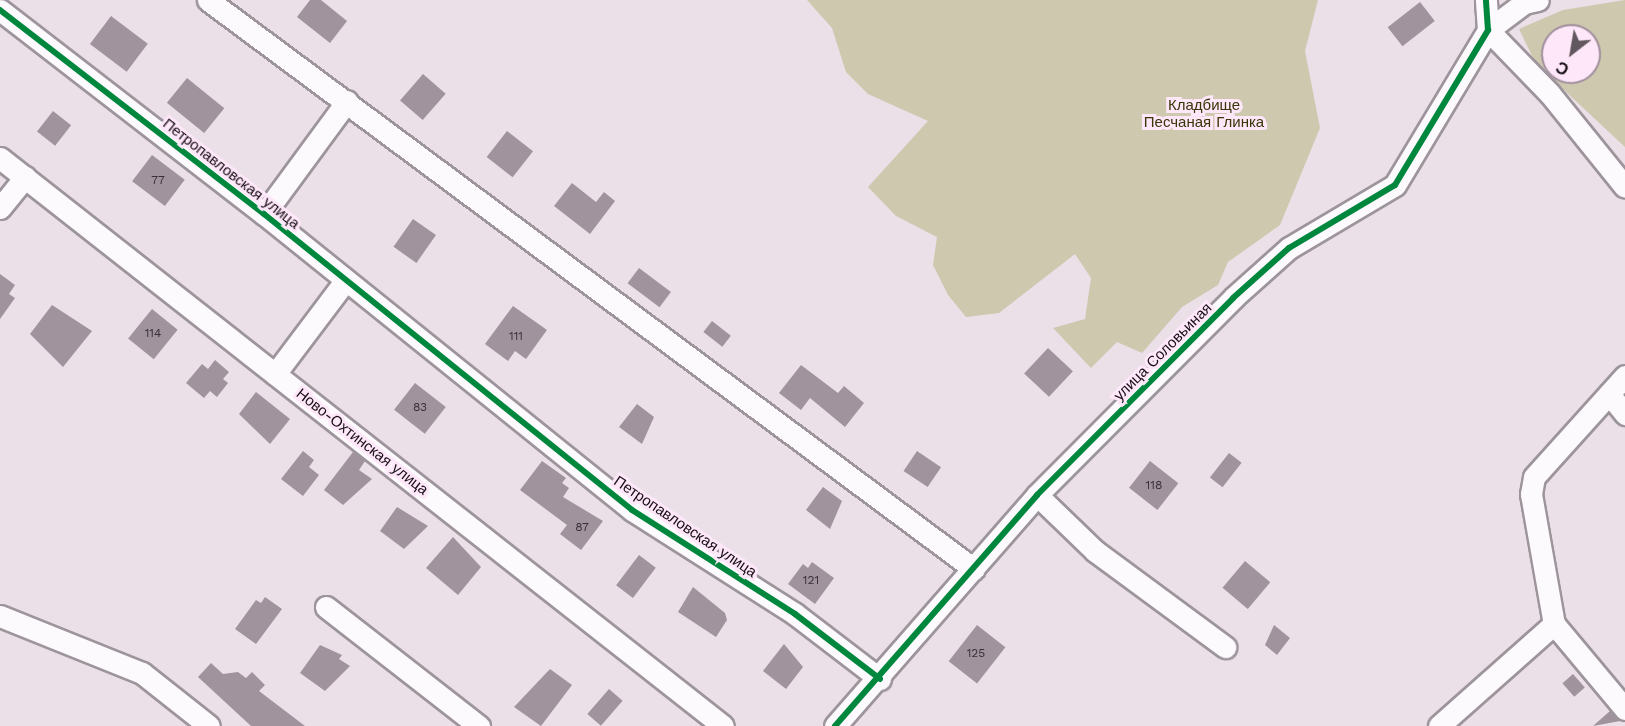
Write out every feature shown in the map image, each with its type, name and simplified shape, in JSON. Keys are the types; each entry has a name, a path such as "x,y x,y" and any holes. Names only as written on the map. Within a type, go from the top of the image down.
{"street":[{"path":"208,0 347,101 974,569"},
{"path":"1486,0 1488,30 1550,94 1625,187"},
{"path":"1488,30 1524,3 1538,0"},
{"name":"Петропавловская улица","path":"0,10 264,214 632,510 795,614 880,679"},
{"name":"улица Соловьиная","path":"835,726 880,679 1037,495 1289,248 1395,185 1488,30"},
{"path":"264,214 306,164 347,101"},
{"name":"Ново-Охтинская улица","path":"0,158 723,726"},
{"path":"0,208 25,177"},
{"path":"275,374 345,281"},
{"path":"1625,376 1534,477 1531,494 1554,624 1625,709"},
{"path":"1609,394 1625,414"},
{"path":"1037,495 1095,551 1225,647"},
{"path":"326,608 479,726"},
{"path":"0,616 142,673 209,726"},
{"path":"1439,726 1554,624"}],"green space":[{"name":"Кладбище Песчаная Глинка","path":"807,0 1318,0 1305,51 1320,128 1280,225 1228,262 1218,285 1182,307 1142,353 1117,342 1091,368 1053,328 1085,319 1091,278 1075,254 999,313 966,317 948,295 933,265 937,237 896,216 868,187 928,121 868,94 846,72 832,28"},
{"path":"1625,0 1625,147 1557,84 1601,84 1601,24 1541,24 1541,69 1536,64 1519,29 1563,10"}],"building":[{"path":"310,0 321,0 347,21 330,43 297,17"},
{"path":"1420,2 1435,21 1402,46 1388,27"},
{"path":"111,16 148,44 127,72 90,44"},
{"path":"423,74 446,94 423,120 400,100"},
{"path":"187,78 224,108 204,133 167,103"},
{"path":"53,111 71,125 55,146 37,131"},
{"path":"507,131 533,151 513,177 487,157"},
{"path":"152,155 185,180 165,206 132,181"},
{"path":"572,183 596,202 604,192 615,201 590,234 554,206"},
{"path":"413,219 436,235 416,263 393,247"},
{"path":"639,268 671,292 660,307 628,283"},
{"path":"0,274 15,285 9,294 15,298 0,319"},
{"path":"52,305 92,331 63,367 30,334"},
{"path":"513,306 547,330 526,359 515,351 508,361 485,344"},
{"path":"152,309 178,330 154,359 128,339"},
{"path":"712,321 731,336 722,347 703,332"},
{"path":"1048,348 1073,371 1049,397 1024,374"},
{"path":"215,360 229,372 223,379 228,383 217,397 210,391 204,398 186,383 202,364 208,369"},
{"path":"801,365 838,393 844,386 864,403 845,427 810,398 801,410 779,393"},
{"path":"415,383 446,407 425,434 394,410"},
{"path":"256,392 290,419 270,444 239,414"},
{"path":"637,404 654,417 642,444 619,427"},
{"path":"303,451 314,460 309,467 319,475 303,496 281,479"},
{"path":"917,451 941,467 928,487 904,471"},
{"path":"353,452 365,461 359,470 372,479 343,505 324,490"},
{"path":"1229,453 1242,463 1223,487 1210,477"},
{"path":"542,461 566,478 562,483 569,488 563,497 603,521 581,550 560,534 567,525 520,490"},
{"path":"1150,461 1178,483 1157,510 1129,488"},
{"path":"823,487 842,501 830,529 806,510"},
{"path":"397,507 428,526 404,549 380,531"},
{"path":"453,537 481,567 458,595 426,568"},
{"path":"639,555 656,568 633,598 616,585"},
{"path":"1245,561 1270,582 1248,609 1223,588"},
{"path":"812,562 834,578 815,604 788,584 803,564 808,568"},
{"path":"693,587 725,613 727,620 716,637 678,612"},
{"path":"265,597 282,609 256,644 235,629 256,600 261,603"},
{"path":"977,625 1005,647 977,683 949,661"},
{"path":"1274,625 1290,638 1277,655 1265,645"},
{"path":"784,644 803,667 786,689 763,671"},
{"path":"320,645 342,655 339,659 350,666 325,691 300,673"},
{"path":"211,663 223,674 238,672 246,678 252,672 265,685 259,691 305,726 251,726 198,677"},
{"path":"550,669 572,685 541,726 514,707"},
{"path":"1573,674 1585,688 1574,697 1562,683"},
{"path":"609,689 623,701 601,726 587,714"},
{"path":"1610,711 1620,721 1593,726"}],"cycle path":[{"path":"835,726 1037,495 1233,298 1289,248 1395,185 1488,30 1486,0"},
{"path":"0,10 264,214 632,510 795,614 880,679"}]}
